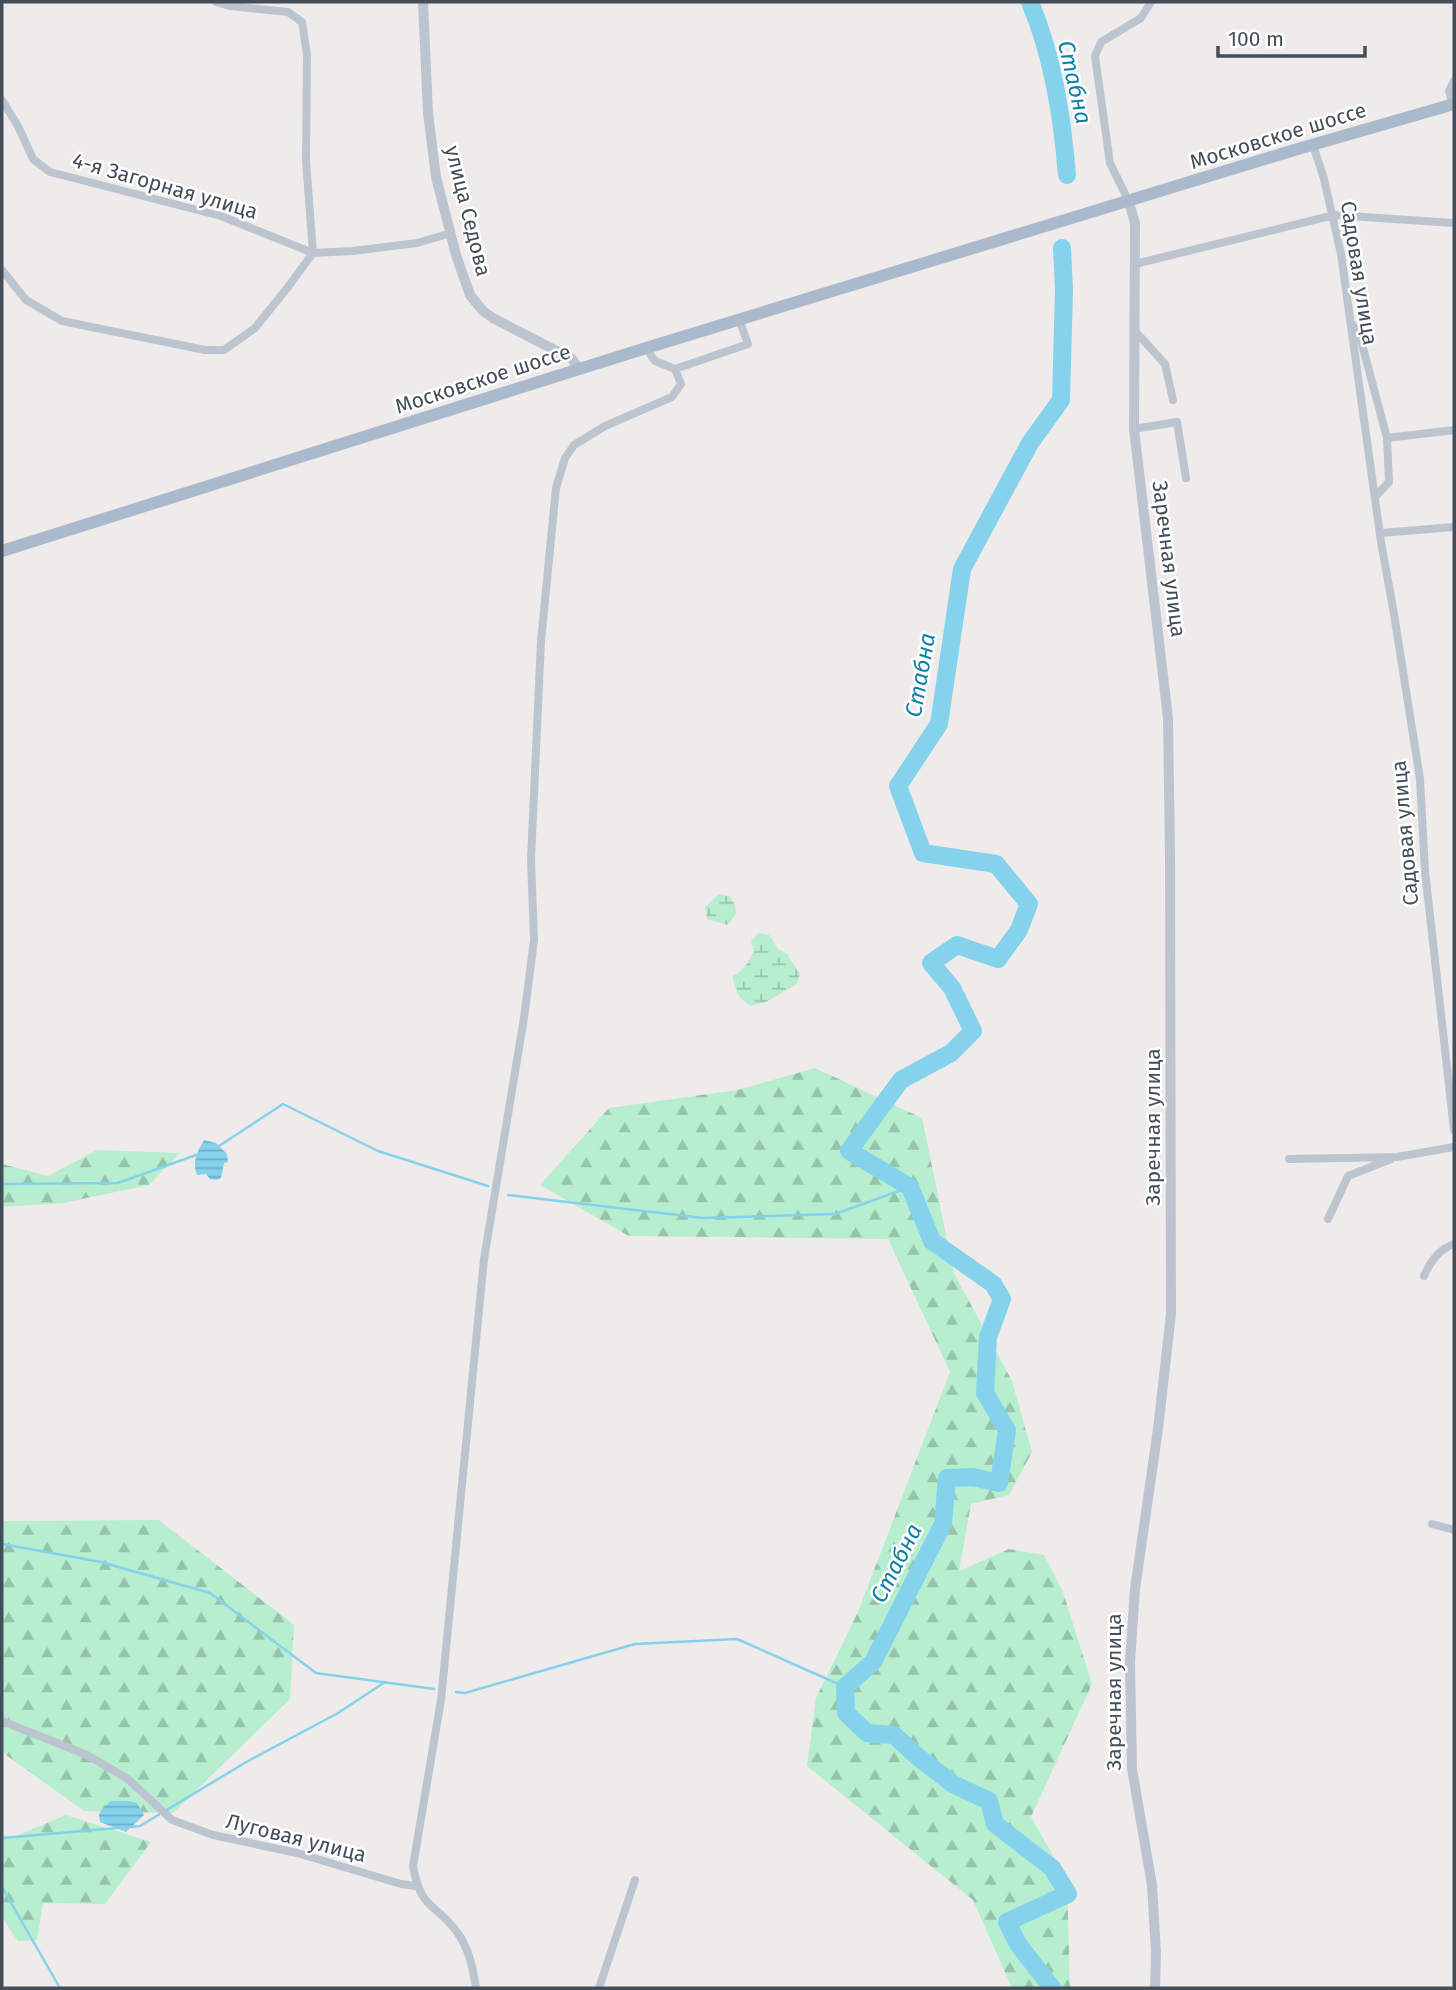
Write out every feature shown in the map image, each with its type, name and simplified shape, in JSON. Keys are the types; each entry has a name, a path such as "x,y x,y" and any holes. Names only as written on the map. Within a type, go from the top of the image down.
{"main road":[{"name":"Московское шоссе","path":"2,551 739,319 1313,145 1454,106"}],"street":[{"path":"2,270 26,300 62,321 189,348 224,349 255,328 288,287 313,253 306,161 307,55 302,22 288,12 216,2"},
{"name":"улица Седова","path":"423,2 431,146 436,177 470,295 483,311 572,359 579,369"},
{"path":"1129,202 1110,163 1095,55 1101,42 1141,18 1151,2"},
{"path":"1454,81 1449,91 1454,106"},
{"name":"4-я Загорная улица","path":"2,100 33,159 50,172 221,216 313,253 417,243 451,233"},
{"name":"Садовая улица","path":"1313,145 1334,215 1381,542 1420,779 1425,871 1454,1130"},
{"name":"Заречная улица","path":"1129,202 1135,223 1134,429 1168,718 1170,840 1171,1314 1135,1589 1130,1662 1132,1769 1152,1885 1155,1988"},
{"path":"1135,264 1334,215 1454,223"},
{"path":"646,348 655,361 675,369 748,344 739,319"},
{"path":"1350,321 1359,332 1387,438 1389,482 1375,497"},
{"path":"1135,331 1165,364 1173,400"},
{"path":"476,1988 468,1951 457,1932 425,1903 416,1885 413,1866 441,1700 484,1259 524,1018 534,940 531,859 541,641 556,488 565,458 573,444 605,426 673,397 681,384 675,369"},
{"path":"1134,429 1177,422 1186,478"},
{"path":"1387,438 1454,430"},
{"path":"1381,533 1454,527"},
{"path":"1289,1159 1397,1157 1454,1147"},
{"path":"1328,1219 1348,1176 1397,1157"},
{"path":"1424,1276 1429,1265 1445,1247 1454,1244"},
{"path":"1432,1524 1454,1530"},
{"name":"Луговая улица","path":"2,1721 87,1755 128,1779 169,1816 213,1835 297,1853 401,1884 416,1885"},
{"path":"599,1988 635,1880"}],"green space":[{"path":"719,894 729,896 735,904 736,914 728,925 707,919 705,907"},
{"path":"758,933 769,935 778,949 787,954 800,974 797,984 766,1002 750,1006 738,993 733,976 748,962 754,950 751,941"},
{"path":"815,1068 922,1118 954,1273 1012,1381 1032,1452 1009,1495 971,1504 959,1571 1009,1549 1044,1555 1063,1592 1092,1684 1031,1817 1067,1880 1070,1988 1012,1988 973,1900 807,1766 816,1698 858,1612 950,1372 888,1239 629,1236 540,1185 609,1108 737,1090"},
{"path":"97,1150 180,1153 149,1185 63,1203 2,1207 2,1164 48,1176"},
{"path":"159,1520 294,1625 290,1699 173,1813 84,1811 2,1752 2,1521"},
{"path":"66,1815 151,1842 105,1904 43,1903 37,1940 18,1941 2,1917 2,1835 11,1838"}],"water":[{"path":"204,1140 216,1143 227,1154 228,1162 224,1163 221,1178 217,1180 210,1179 206,1174 197,1175 196,1157"},
{"path":"110,1801 137,1803 144,1815 126,1832 100,1822 99,1814"}],"waterway":[{"name":"Стабна","path":"1030,2 1045,44 1055,87 1067,175"},
{"name":"Стабна","path":"1052,1988 1018,1944 1007,1922 1068,1894 1052,1868 995,1824 989,1801 953,1784 894,1735 867,1733 846,1713 845,1687 873,1662 943,1524 947,1478 973,1477 999,1483 1007,1430 985,1393 988,1337 1002,1299 993,1284 932,1241 910,1187 849,1151 901,1080 951,1053 973,1031 952,988 931,963 957,945 998,959 1019,930 1029,904 996,864 923,853 898,786 939,724 962,569 1030,443 1061,400 1064,290 1062,248"},
{"path":"219,1146 283,1104 378,1151 488,1186"},
{"path":"2,1184 118,1183 196,1155"},
{"path":"508,1195 703,1218 835,1214 910,1187"},
{"path":"2,1544 101,1562 210,1593 316,1673 434,1689"},
{"path":"456,1692 465,1693 635,1644 737,1639 845,1687"},
{"path":"131,1827 140,1826 248,1761 338,1713 385,1682"},
{"path":"2,1838 117,1828"},
{"path":"2,1887 60,1988"}]}
